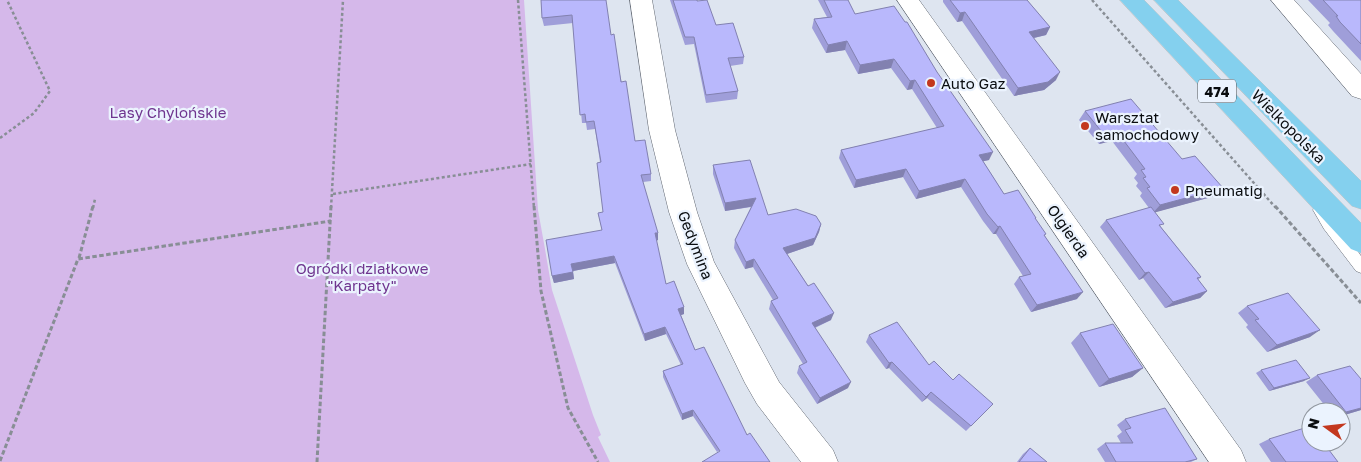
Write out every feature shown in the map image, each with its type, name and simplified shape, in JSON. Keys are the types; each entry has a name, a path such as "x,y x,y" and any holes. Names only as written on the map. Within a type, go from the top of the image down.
{"main road":[{"name":"Wielkopolska","path":"1131,0 1361,241"},
{"name":"Wielkopolska","path":"1165,0 1361,198"}],"street":[{"name":"Gedymina","path":"641,0 662,130 683,212 700,264 768,393 821,462"},
{"name":"Olgierda","path":"908,0 1230,462"},
{"path":"1282,0 1361,90"}],"lane":[{"name":"Wielkopolska","path":"1329,166 1361,186"},
{"name":"Wielkopolska","path":"1304,181 1329,225 1361,267"}],"path":[{"path":"0,138 34,113 50,91 7,0"},
{"path":"316,462 343,0"},
{"path":"518,0 541,291 568,408 598,462"},
{"path":"1092,0 1361,303"},
{"path":"333,194 531,164"},
{"path":"0,461 78,259 95,199"},
{"path":"78,259 331,221"}],"green space":[{"name":"Ogródki działkowe \"Karpaty\"","path":"0,0 524,0 538,210 552,290 601,435 598,437 610,462 0,462"}],"building":[{"path":"541,0 606,0 611,35 614,34 621,82 626,81 635,141 645,140 651,174 641,175 658,233 655,233 666,284 674,281 684,307 678,309 695,350 704,347 747,435 750,433 770,462 702,462 720,451 693,410 682,414 663,371 683,364 665,327 644,334 614,256 571,264 573,272 552,276 546,240 602,230 598,213 603,212 597,163 601,162 594,121 586,122 585,114 580,115 572,15 542,18"},
{"path":"673,0 707,0 716,25 733,23 744,57 728,58 738,91 706,95 694,37 685,37"},
{"path":"824,0 848,0 855,14 894,6 905,22 907,22 937,72 993,152 979,155 1004,194 1018,190 1046,234 1044,235 1083,292 1037,305 1019,277 1031,274 1000,226 998,227 987,214 965,179 919,191 906,169 856,180 841,150 944,126 915,80 910,81 894,59 860,65 847,41 828,45 814,19 832,17"},
{"path":"950,0 1027,0 1050,27 1029,32 1060,72 1048,82 1018,88 965,12 960,13"},
{"path":"1323,0 1361,0 1361,44 1340,22 1336,16 1338,16"},
{"path":"1131,99 1182,159 1195,156 1223,188 1160,205 1147,188 1150,187 1143,178 1146,177 1141,170 1145,169 1118,133 1105,136 1085,111"},
{"path":"750,160 768,215 796,209 816,216 821,224 815,238 783,248 808,286 814,283 834,313 812,323 851,382 820,398 799,366 807,362 771,301 778,298 754,259 746,262 735,240 756,198 725,203 713,165"},
{"path":"1151,207 1164,224 1159,225 1201,277 1197,278 1207,291 1173,302 1149,272 1145,273 1106,220"},
{"path":"1288,293 1320,330 1277,345 1255,320 1259,319 1247,306"},
{"path":"897,322 929,365 934,361 953,380 959,374 993,404 971,426 931,392 926,397 892,362 889,363 869,335"},
{"path":"1113,324 1143,368 1109,379 1080,333"},
{"path":"1296,360 1310,378 1274,388 1261,370"},
{"path":"1350,366 1361,379 1361,408 1351,411 1351,402 1338,402 1317,375"},
{"path":"1165,408 1197,459 1185,462 1116,462 1105,443 1133,443 1125,430 1131,428 1125,419"},
{"path":"1301,429 1301,452 1330,452 1338,462 1286,462 1269,439"},
{"path":"1030,448 1047,462 1019,462"}],"place":[{"name":"Auto Gaz","path":"931,83"},
{"name":"Warsztat samochodowy","path":"1085,126"},
{"name":"Pneumatig","path":"1175,190"}],"park label":[{"name":"Lasy Chylońskie","path":"168,112"}]}
